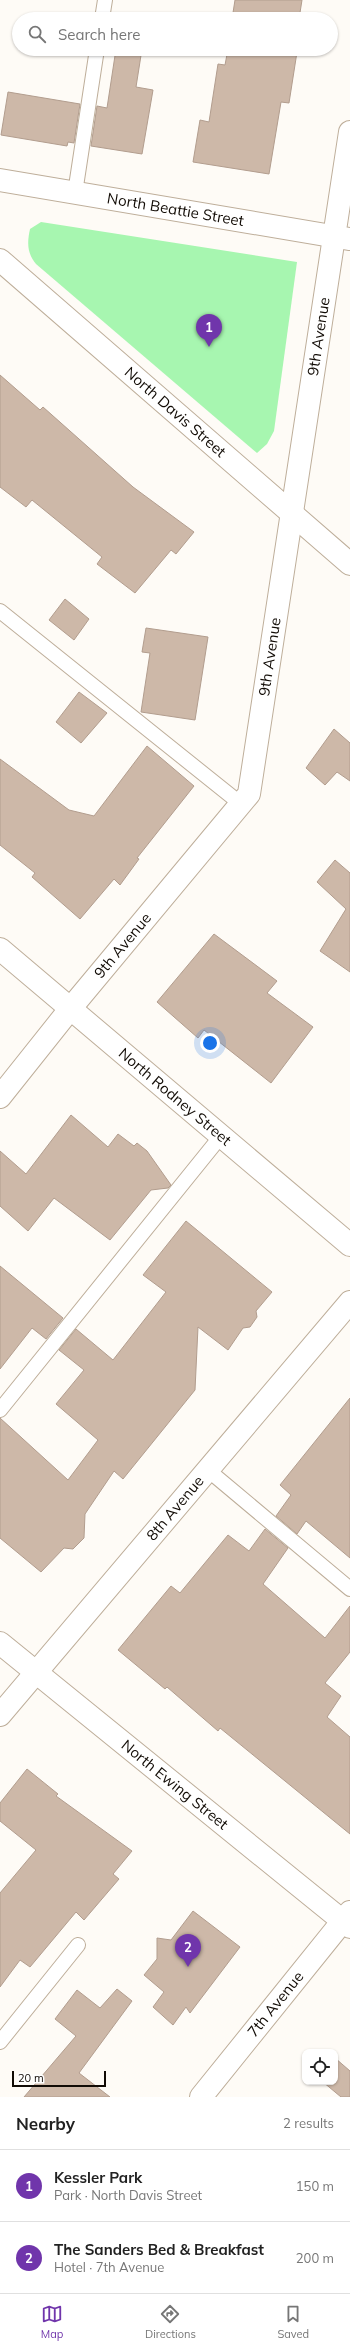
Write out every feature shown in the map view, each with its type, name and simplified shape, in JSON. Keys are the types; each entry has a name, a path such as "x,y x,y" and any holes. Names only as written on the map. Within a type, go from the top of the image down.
{"street":[{"name":"9th Avenue","path":"0,1097 70,1009 249,794 293,516 342,238 350,132"},
{"name":"North Beattie Street","path":"0,180 342,238"},
{"name":"North Davis Street","path":"0,260 350,564"},
{"name":"North Rodney Street","path":"0,949 350,1244"},
{"name":"8th Avenue","path":"0,1715 350,1302"},
{"name":"North Ewing Street","path":"0,1643 348,1920"},
{"name":"7th Avenue","path":"201,2097 348,1920"}],"lane":[{"path":"103,12 104,0"},
{"path":"75,193 96,56"},
{"path":"0,611 241,804"},
{"path":"0,1410 221,1136"},
{"path":"208,1470 350,1589"},
{"path":"0,2042 78,1945"}],"green space":[{"path":"41,222 297,262 274,431 267,444 257,453 36,264 29,252 28,239 30,229"}],"building":[{"path":"235,0 302,0 300,12 233,12"},
{"path":"115,56 141,56 136,87 153,90 142,154 91,146 97,106 107,108"},
{"path":"227,56 296,56 289,103 281,102 269,174 193,162 200,120 209,122 218,64 225,65"},
{"path":"8,92 80,104 74,143 68,142 67,146 1,135"},
{"path":"0,375 40,410 43,407 133,487 194,532 176,554 171,550 135,593 97,564 102,557 32,500 26,507 0,487"},
{"path":"65,599 89,619 74,640 49,620"},
{"path":"146,628 208,637 195,720 141,712 150,653 142,652"},
{"path":"79,692 107,713 81,743 56,722"},
{"path":"334,729 350,743 350,781 337,772 325,785 306,768"},
{"path":"147,746 194,786 137,858 139,859 120,885 114,879 80,919 32,877 35,873 0,845 0,759 69,810 94,816"},
{"path":"335,860 350,873 350,972 320,951 346,909 317,882"},
{"path":"214,934 277,981 267,993 313,1027 271,1083 204,1030 198,1038 157,1002"},
{"path":"71,1115 108,1147 118,1134 134,1146 137,1143 147,1151 171,1185 168,1188 151,1190 110,1240 54,1198 28,1231 0,1206 0,1151 26,1174"},
{"path":"186,1221 272,1292 256,1311 257,1317 250,1327 243,1328 228,1350 198,1327 195,1390 123,1479 114,1471 85,1514 84,1538 73,1549 64,1548 41,1572 0,1538 0,1418 68,1480 98,1440 56,1404 84,1370 59,1350 76,1329 113,1360 166,1292 143,1275"},
{"path":"0,1266 63,1318 46,1339 32,1328 0,1369"},
{"path":"350,1398 350,1558 306,1521 297,1534 276,1516 291,1495 280,1485"},
{"path":"265,1529 288,1548 263,1584 325,1638 350,1606 350,1652 325,1683 341,1696 327,1717 350,1737 350,1834 220,1728 218,1731 167,1687 165,1689 118,1650 171,1586 180,1593 228,1535 249,1551"},
{"path":"27,1769 58,1794 56,1796 132,1851 113,1874 119,1879 84,1920 76,1912 30,1967 20,1960 0,1987 0,1893 36,1850 0,1821 0,1803"},
{"path":"193,1911 240,1947 190,2013 186,2007 173,2025 153,2007 164,1992 144,1975 157,1959 157,1938 171,1940"},
{"path":"117,1989 132,2001 79,2073 110,2097 24,2097 76,2036 55,2019 77,1990 100,2008"},
{"path":"338,2061 350,2071 350,2097 341,2097 327,2085 338,2085"}],"place":[{"name":"Kessler Park","path":"209,347"},
{"name":"The Sanders Bed & Breakfast","path":"188,1967"}]}
